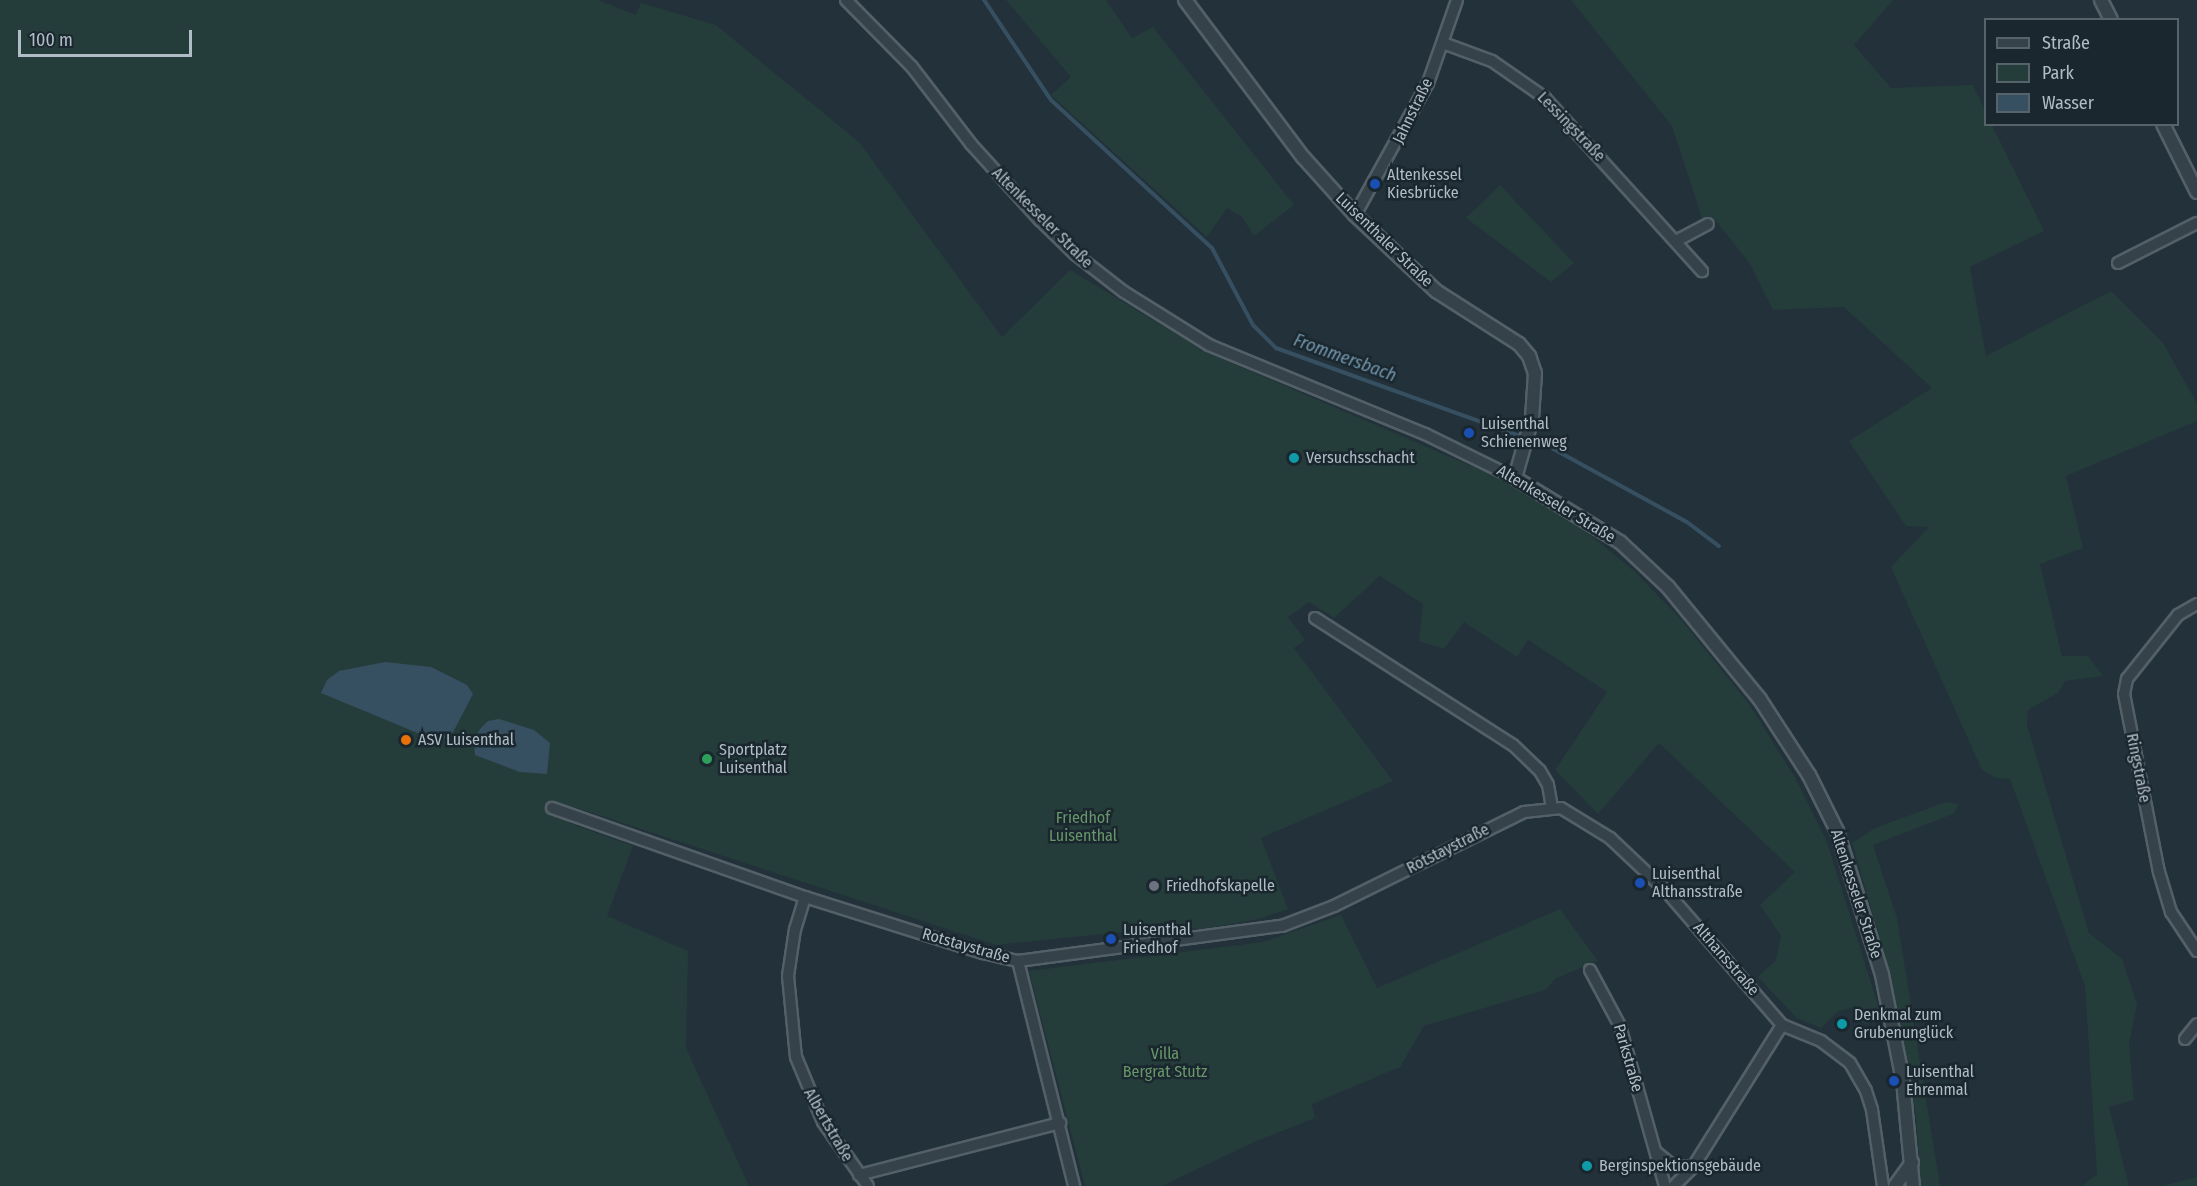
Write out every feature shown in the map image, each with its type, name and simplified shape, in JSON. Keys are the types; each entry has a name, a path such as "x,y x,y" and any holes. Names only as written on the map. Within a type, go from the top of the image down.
{"street":[{"name":"Altenkesseler Straße","path":"846,0 904,59 971,144 1040,220 1075,254 1124,292 1209,345 1425,434 1515,478 1620,542 1668,587 1759,698 1809,775 1837,831 1882,975 1900,1060 1913,1186"},
{"name":"Luisenthaler Straße","path":"1185,0 1303,157 1355,216 1436,291 1519,344 1529,356 1535,373 1532,418 1515,478"},
{"name":"Jahnstraße","path":"1355,216 1407,128 1443,43 1457,0"},
{"path":"2101,0 2110,18"},
{"name":"Lessingstraße","path":"1443,43 1492,61 1545,98 1702,271"},
{"path":"2164,126 2197,192"},
{"path":"2118,263 2197,223"},
{"path":"1676,241 1708,224"},
{"name":"Ringstraße","path":"2197,604 2178,615 2127,678 2124,694 2159,872 2171,912 2197,951"},
{"path":"1315,618 1513,745 1540,771 1548,785 1552,807"},
{"name":"Rotstaystraße","path":"552,808 805,897 983,953 1018,960 1188,940 1308,918 1504,821 1552,807"},
{"name":"Althansstraße","path":"1552,807 1575,813 1610,838 1666,891 1782,1025 1831,1047 1859,1075 1872,1110 1883,1186"},
{"name":"Albertstraße","path":"805,897 795,929 788,976 792,1039 809,1095 868,1186"},
{"path":"1018,960 1060,1122 1074,1186"},
{"name":"Parkstraße","path":"1590,970 1620,1026 1665,1186"},
{"path":"2185,1039 2197,1024"},
{"path":"1674,1186 1693,1167 1782,1025"},
{"name":"Albertstraße","path":"859,1175 1060,1122"},
{"path":"1655,1151 1672,1166 1693,1167"},
{"path":"1895,1186 1912,1163"}],"green space":[{"name":"Friedhof Luisenthal","path":"0,0 598,0 636,15 641,3 716,25 859,142 1002,337 1070,270 1206,352 1506,481 1583,529 1634,571 1679,617 1749,704 1796,779 1827,842 1882,1018 1864,1024 1852,1008 1838,1011 1821,1028 1797,1018 1758,977 1776,960 1781,936 1760,905 1795,872 1659,743 1598,814 1555,770 1607,692 1528,640 1517,657 1464,622 1444,649 1419,641 1423,604 1380,576 1334,618 1309,602 1288,617 1305,640 1294,648 1393,781 1261,838 1288,909 1259,919 1203,929 1170,927 996,945 574,807 569,823 633,846 607,916 688,951 686,1048 749,1186 0,1186"},
{"path":"1006,0 1106,0 1132,38 1153,27 1294,205 1254,236 1242,217 1227,208 1207,237 1051,95 1071,77"},
{"path":"1571,0 1893,0 1854,45 1891,88 1973,85 1984,109 1984,126 1992,126 2044,231 1970,267 1986,356 2111,291 2163,343 2197,403 2197,421 2066,476 2083,548 2040,564 2062,656 2088,656 2103,676 2065,681 2058,693 2028,710 2027,725 2089,933 2122,959 2137,1004 2129,1044 2134,1100 2109,1107 2129,1186 2082,1186 2097,1174 2085,986 2010,779 1996,778 1982,770 1891,567 1929,527 1906,526 1849,441 1932,388 1844,307 1773,310 1750,264 1713,217 1702,218 1672,126"},
{"path":"1500,185 1574,263 1551,282 1466,218"},
{"path":"1946,802 1959,804 1953,814 1873,845 1897,918 1940,1186 1921,1186 1916,1115 1908,1069 1883,949 1852,843 1875,828"},
{"name":"Villa Bergrat Stutz","path":"1560,909 1598,961 1556,978 1545,990 1424,1026 1400,1067 1312,1104 1315,1118 1254,1142 1162,1186 1085,1186 1029,971 1263,942 1341,915 1377,988"},
{"path":"2197,1177 2197,1186 2162,1186"}],"water":[{"path":"385,662 431,667 467,685 473,694 450,738 432,739 321,693 327,680 339,671"},
{"path":"499,719 534,730 550,743 547,774 520,772 475,755 474,741 480,729 488,721"}],"waterway":[{"name":"Frommersbach","path":"984,0 1051,100 1212,248 1253,325 1276,348 1548,446 1687,522 1719,546"}],"place":[{"name":"Altenkessel Kiesbrücke","path":"1375,184"},
{"name":"Luisenthal Schienenweg","path":"1469,433"},
{"name":"Versuchsschacht","path":"1294,458"},
{"name":"ASV Luisenthal","path":"406,740"},
{"name":"Sportplatz Luisenthal","path":"707,759"},
{"name":"Luisenthal Althansstraße","path":"1640,883"},
{"name":"Friedhofskapelle","path":"1154,886"},
{"name":"Luisenthal Friedhof","path":"1111,939"},
{"name":"Denkmal zum Grubenunglück","path":"1842,1024"},
{"name":"Luisenthal Ehrenmal","path":"1894,1081"},
{"name":"Berginspektionsgebäude","path":"1587,1166"}]}
